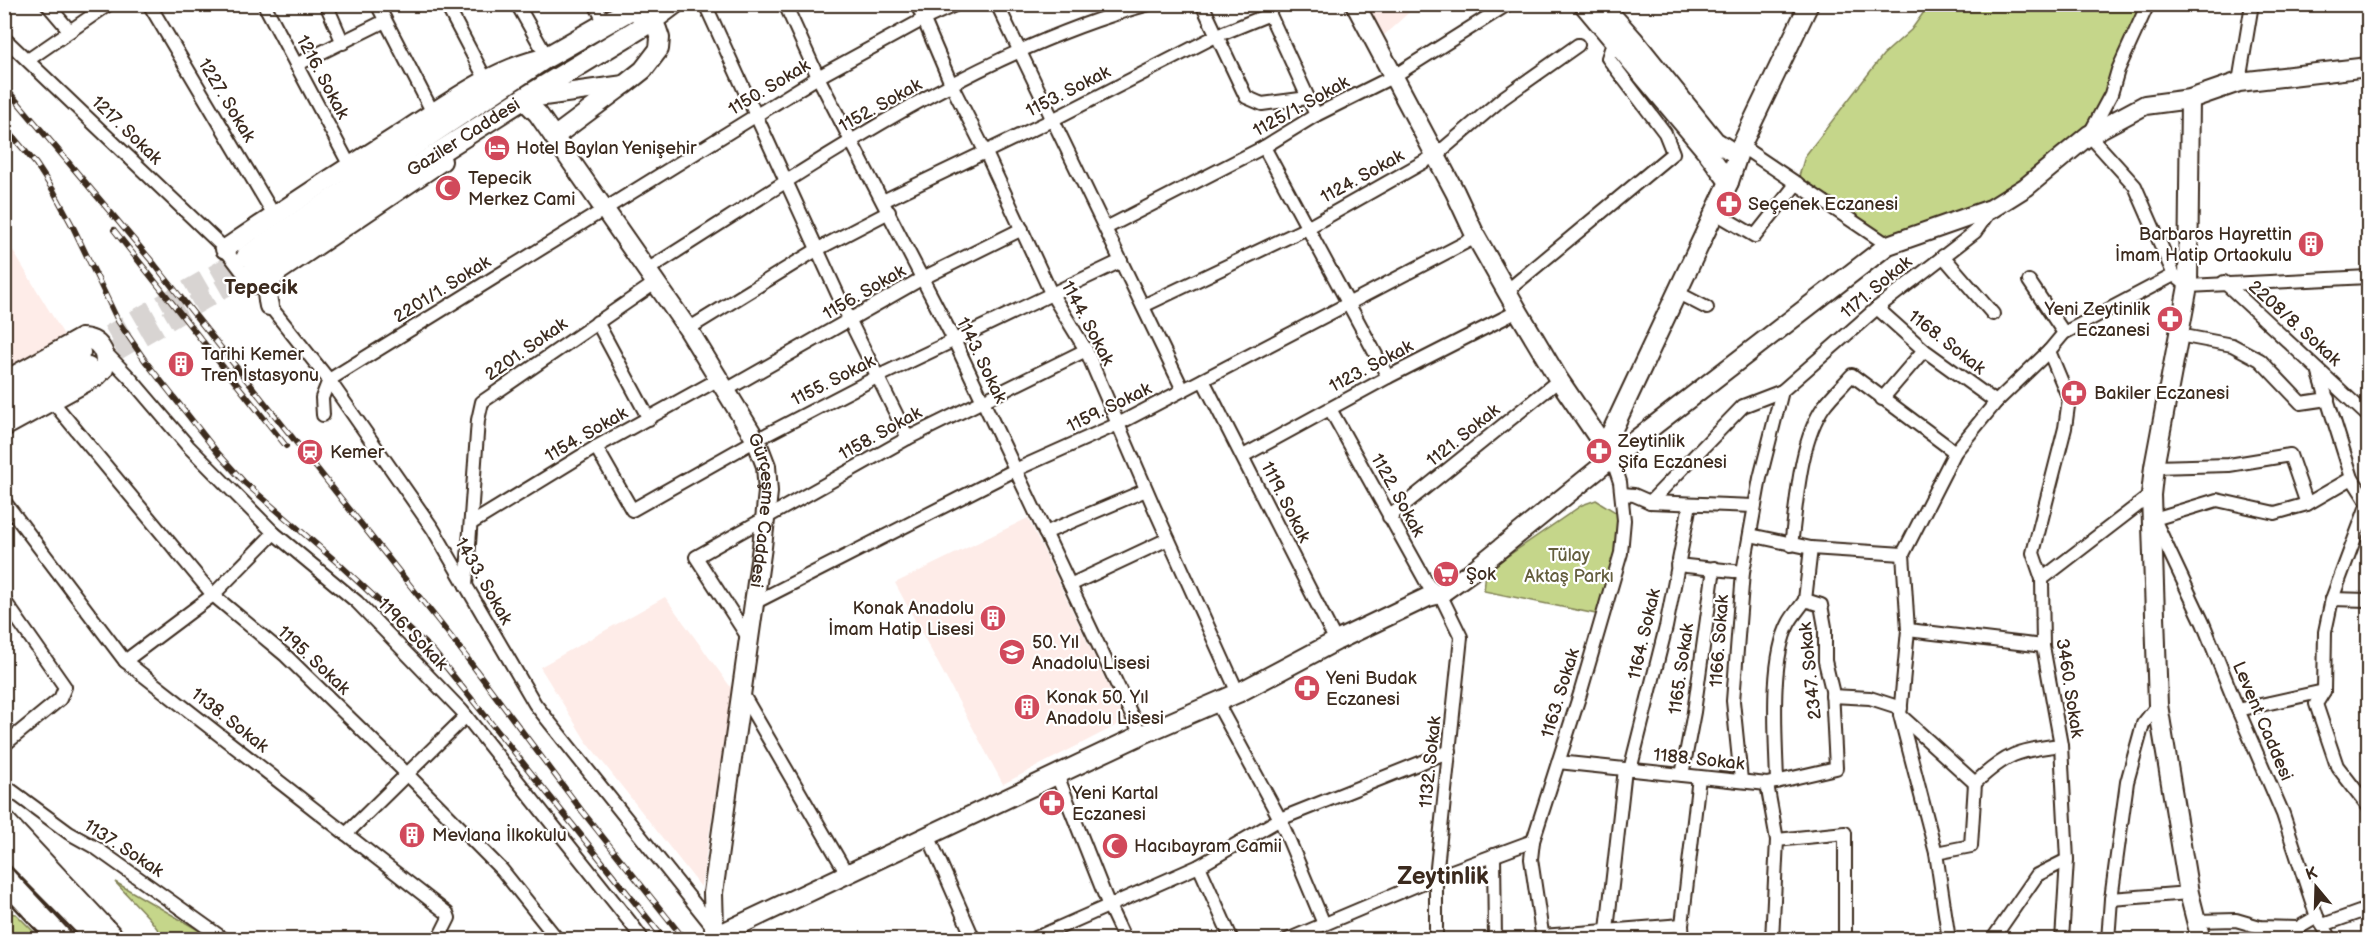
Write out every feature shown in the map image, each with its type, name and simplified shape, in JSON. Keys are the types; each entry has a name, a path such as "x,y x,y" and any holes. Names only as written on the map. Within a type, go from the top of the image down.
{"highway":[{"path":"4,843 100,939"},
{"path":"4,878 62,939"},
{"path":"4,897 27,901"}],"main road":[{"name":"Gaziler Caddesi","path":"249,268 650,22 674,4"},
{"name":"Gaziler Caddesi","path":"249,268 547,57 637,7"},
{"path":"4,397 90,364"},
{"path":"4,416 90,364"}],"street":[{"path":"47,4 70,32"},
{"path":"28,60 109,4"},
{"name":"1227. Sokak","path":"149,4 274,215"},
{"name":"1216. Sokak","path":"264,4 350,166"},
{"path":"326,4 343,43"},
{"path":"377,4 433,113"},
{"path":"446,4 486,80"},
{"path":"225,249 274,215 486,80 520,64 547,57 517,4"},
{"path":"595,4 606,25"},
{"path":"705,4 850,321 908,438"},
{"name":"1143. Sokak","path":"785,4 818,77 954,340 1141,735"},
{"name":"1144. Sokak","path":"917,4 952,86 1051,293 1086,350 1146,490 1238,693"},
{"name":"1150. Sokak","path":"605,211 818,77 924,19 957,4"},
{"path":"998,4 1183,390"},
{"name":"1152. Sokak","path":"651,277 852,141 952,86 1020,51 1106,16 1149,4"},
{"path":"1202,4 1246,97 1262,104 1308,98"},
{"path":"1355,4 1436,155 1476,237 1559,380 1608,452"},
{"name":"1125/1. Sokak","path":"1106,228 1394,76 1508,4"},
{"path":"1583,4 1707,152 1729,182"},
{"path":"1602,4 1715,141 1739,151 1797,183 1888,245"},
{"path":"1608,452 1612,431 1678,293 1729,182 1739,151 1809,4"},
{"path":"2089,135 2111,94 2118,70 2148,4"},
{"path":"2240,82 2252,4"},
{"path":"554,137 643,70 660,49 657,29 637,7"},
{"path":"1267,9 1317,115"},
{"name":"1153. Sokak","path":"688,329 886,207 986,153 1267,9"},
{"path":"296,65 385,21"},
{"name":"1217. Sokak","path":"4,38 225,249"},
{"name":"1124. Sokak","path":"1143,306 1307,228 1436,155 1503,98 1578,45"},
{"path":"1508,290 1673,153 1665,133 1608,58 1611,49 1618,45"},
{"path":"718,934 1141,735 1217,703 1336,641 1428,597 1440,594 1471,573 1608,452 1888,245 1991,209 2026,187 2089,135 2145,105 2190,99 2240,82 2368,70"},
{"path":"270,306 266,289 269,281 278,273 512,113 523,99 624,85"},
{"name":"Gürçeşme Caddesi","path":"523,99 538,114 688,329 756,440 766,466 768,492 766,517 713,893 718,934"},
{"path":"2190,99 2179,335 2154,467 2151,495 2154,519 2157,705 2189,893 2201,939"},
{"path":"2089,135 2135,186 2181,280"},
{"path":"1263,147 1388,377"},
{"path":"1714,212 1755,236 1797,183"},
{"name":"1171. Sokak","path":"1650,502 1743,406 1782,391 1877,308 1975,232 1991,209"},
{"name":"2201/1. Sokak","path":"329,380 605,211"},
{"name":"1156. Sokak","path":"722,385 850,321 921,279 1022,229"},
{"name":"1159. Sokak","path":"754,603 1015,470 1118,424 1476,237"},
{"name":"1433. Sokak","path":"225,249 249,268 270,306 329,380 433,529 535,704 718,934"},
{"path":"1943,256 1993,314"},
{"name":"1155. Sokak","path":"596,447 632,510 756,440 877,377 1121,261"},
{"path":"249,268 256,284 278,273"},
{"name":"2201. Sokak","path":"466,586 478,420 482,402 597,322 651,277"},
{"path":"1949,939 1936,853 1900,711 1908,630 1904,554 1955,452 1996,402 2049,351 2064,333 2181,280 2224,282 2368,277"},
{"path":"2029,281 2064,333"},
{"name":"2208/8. Sokak","path":"2224,282 2368,416"},
{"path":"1678,293 1707,308"},
{"name":"1168. Sokak","path":"1877,308 1924,350 1996,402"},
{"name":"1123. Sokak","path":"1243,456 1388,377 1518,311"},
{"path":"597,322 649,419"},
{"path":"2179,335 2232,345 2260,360 2301,403 2328,399"},
{"path":"4,381 81,338 92,339 102,349 105,361 90,364 52,401 4,427"},
{"name":"1196. Sokak","path":"102,349 188,446 274,533 357,602 466,716 630,922 641,937 640,939"},
{"name":"1158. Sokak","path":"749,639 696,557 908,438 982,399 1086,350"},
{"path":"1882,399 1924,350"},
{"name":"3460. Sokak","path":"2049,351 2069,399 2065,428 2033,553 2042,579 2043,646 2061,745 2067,860 2062,939"},
{"path":"90,364 130,378"},
{"path":"2318,368 2352,478 2368,503 2332,599 2325,632 2324,691 2316,704 2337,766 2368,806"},
{"path":"1791,545 1800,477 1807,448 1823,408 1852,375 1955,452"},
{"path":"323,415 322,398 329,380"},
{"name":"1119. Sokak","path":"1203,380 1336,641"},
{"name":"1121. Sokak","path":"1389,517 1559,380"},
{"name":"1154. Sokak","path":"472,523 596,447 722,385"},
{"path":"1622,494 1634,495 1650,502 1754,506 1782,391"},
{"name":"1195. Sokak","path":"52,401 213,595 285,655 407,774 502,870 558,939"},
{"name":"1122. Sokak","path":"1330,409 1428,585 1440,594"},
{"name":"1163. Sokak","path":"1543,938 1531,859 1533,841 1621,553 1624,520 1622,494 1620,482 1608,452"},
{"path":"2154,467 2229,465 2290,455 2307,504"},
{"path":"2154,519 2217,500 2275,513 2307,504 2352,478"},
{"path":"1046,533 1146,490"},
{"path":"2042,579 2151,495"},
{"name":"1138. Sokak","path":"4,501 125,661 447,914 449,918 438,939"},
{"name":"1164. Sokak","path":"1611,933 1627,770 1666,627 1690,504"},
{"name":"1166. Sokak","path":"1741,780 1733,701 1743,572 1754,506"},
{"name":"Levent Caddesi","path":"2154,519 2194,602 2283,814 2320,921 2332,939"},
{"path":"125,661 213,595 274,533"},
{"path":"1750,535 1811,548 1904,554"},
{"path":"1070,585 1168,539"},
{"name":"2347. Sokak","path":"1811,548 1805,600 1821,605 1825,627 1825,661 1832,696 1836,768"},
{"path":"1677,565 1743,572"},
{"name":"1165. Sokak","path":"1682,775 1694,712 1714,568"},
{"name":"1132. Sokak","path":"1436,939 1436,877 1461,637 1440,594"},
{"path":"2332,599 2368,600"},
{"path":"4,600 65,687 60,699 4,745"},
{"path":"1772,939 1777,840 1772,783 1780,650 1788,625 1805,600"},
{"path":"1908,630 2043,646"},
{"path":"2238,710 2324,691"},
{"path":"741,692 847,874"},
{"path":"1832,696 1870,698 1900,711 1975,783"},
{"path":"1217,703 1280,819 1324,924"},
{"path":"2108,939 2111,899 2127,782 2143,724 2157,705"},
{"path":"346,834 466,716"},
{"path":"1936,853 1971,846 1975,783 1998,761 2028,749 2061,745"},
{"path":"1031,939 1199,866 1280,819 1450,751"},
{"name":"1188. Sokak","path":"1558,762 1772,783 1836,768"},
{"path":"1057,775 1109,906 1125,939"},
{"path":"1683,939 1682,925 1699,777"},
{"name":"1137. Sokak","path":"4,784 69,833 96,848 225,939"},
{"path":"4,819 117,939"},
{"path":"1777,840 1845,833 1845,939"},
{"path":"928,835 974,939"},
{"path":"1287,939 1436,877 1533,841"},
{"path":"1494,855 1496,939"},
{"path":"1992,939 2037,875 2067,860"},
{"path":"1199,866 1232,939"},
{"path":"2111,899 2189,893"},
{"path":"2196,921 2236,920 2260,927 2298,928 2368,909"},
{"path":"1543,938 1682,925"}],"shaded area":[{"path":"1366,5 1417,5 1382,37"},
{"path":"4,236 67,340 4,373"},
{"name":"50. Yıl Anadolu Lisesi","path":"1028,518 1125,721 1003,784 895,583"},
{"path":"665,597 732,689 701,887 586,741 540,667"}],"green space":[{"path":"1929,5 2149,5 2089,135 2026,187 1888,245 1797,183 1805,156 1883,55 1911,30"},
{"name":"Tülay Aktaş Parkı","path":"1596,500 1622,516 1601,615 1484,591 1486,571 1582,505"},
{"path":"115,882 214,939 165,939 149,918"},
{"path":"4,913 16,914 41,939 5,939"}],"tunnel":[{"path":"83,350 247,256"},
{"path":"90,366 254,270"}],"railway":[{"path":"4,86 155,265 452,638 582,811 685,940"},
{"path":"4,126 36,164 53,190 118,321 146,362 217,452 244,482 339,564 434,652 665,940"},
{"path":"114,230 286,446"}],"place":[{"name":"Hotel Baylan Yenişehir","path":"497,148"},
{"name":"Tepecik Merkez Cami","path":"448,188"},
{"name":"Seçenek Eczanesi","path":"1729,204"},
{"name":"Barbaros Hayrettin İmam Hatip Ortaokulu","path":"2311,244"},
{"name":"Yeni Zeytinlik Eczanesi","path":"2170,319"},
{"name":"Tarihi Kemer Tren İstasyonu","path":"181,364"},
{"name":"Bakiler Eczanesi","path":"2074,393"},
{"name":"Zeytinlik Şifa Eczanesi","path":"1599,451"},
{"name":"Kemer","path":"310,452"},
{"name":"Şok","path":"1446,574"},
{"name":"Konak Anadolu İmam Hatip Lisesi","path":"993,618"},
{"name":"50. Yıl Anadolu Lisesi","path":"1012,652"},
{"name":"Yeni Budak Eczanesi","path":"1307,688"},
{"name":"Konak 50. Yıl Anadolu Lisesi","path":"1027,707"},
{"name":"Yeni Kartal Eczanesi","path":"1052,803"},
{"name":"Mevlana İlkokulu","path":"412,835"},
{"name":"Hacıbayram Camii","path":"1115,846"}],"district":[{"name":"Tepecik","path":"261,287"},
{"name":"Zeytinlik","path":"1443,876"}]}
